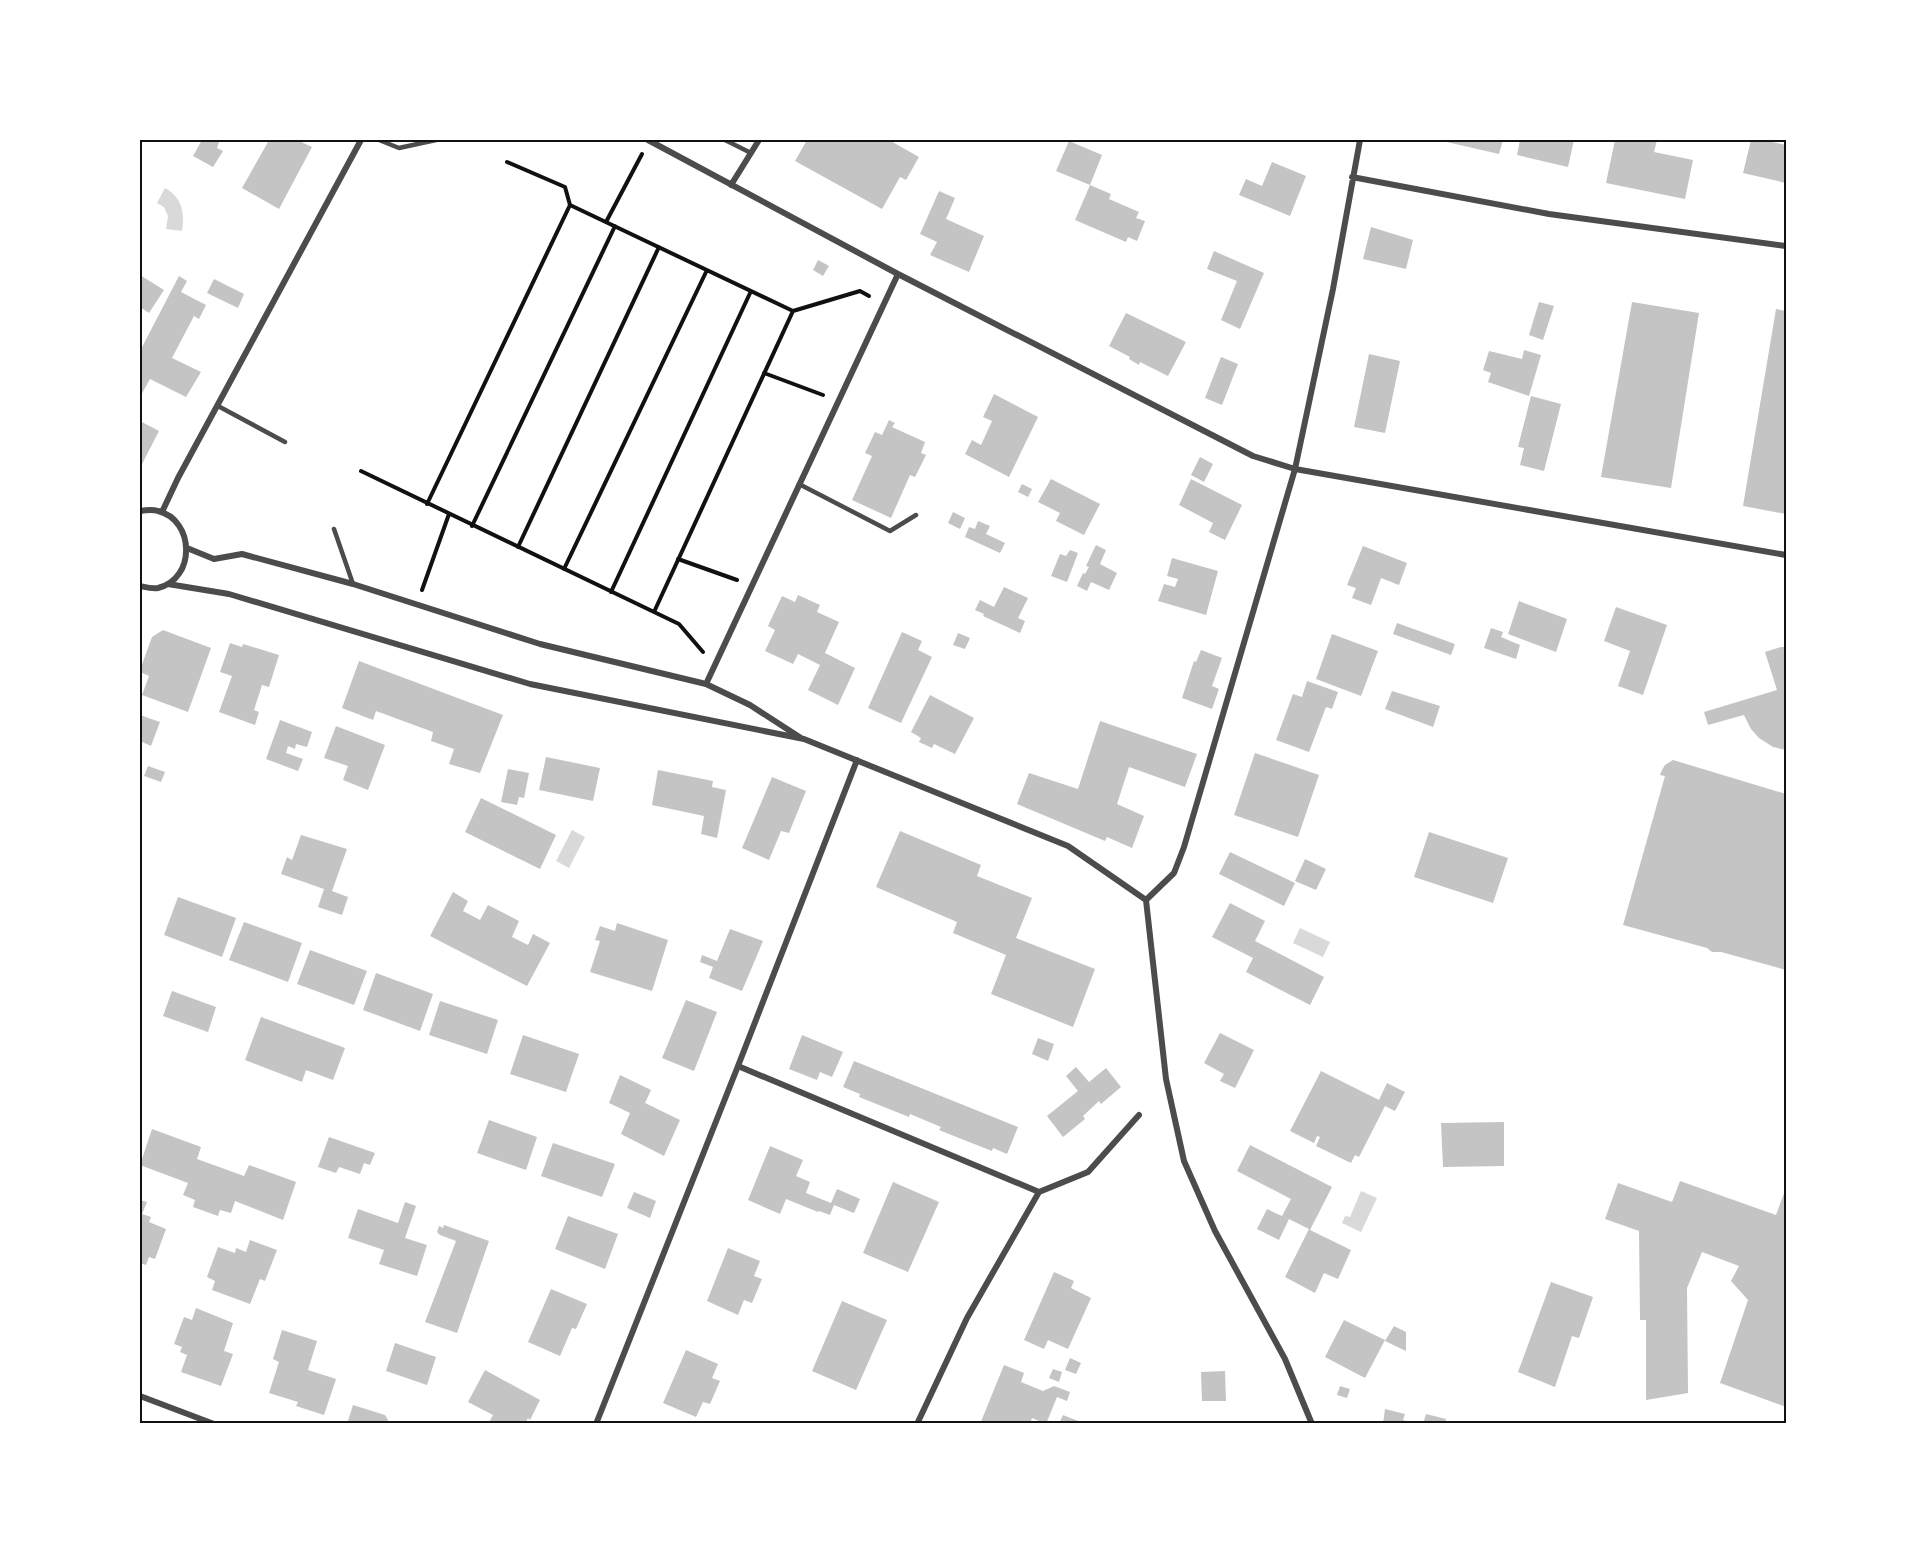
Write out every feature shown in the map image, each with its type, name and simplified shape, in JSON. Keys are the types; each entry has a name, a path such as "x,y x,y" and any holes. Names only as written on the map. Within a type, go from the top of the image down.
{"street":[{"path":"162,512 178,478 362,140"},
{"path":"649,140 898,274 1253,456 1295,469 1786,555"},
{"path":"731,185 759,140"},
{"path":"1146,900 1174,873 1184,847 1295,469 1333,290 1360,140"},
{"path":"1352,177 1548,214 1786,246"},
{"path":"706,684 898,274"},
{"path":"140,511 155,510 172,518 183,530 187,548 183,568 168,584 156,589 140,586"},
{"path":"187,548 214,559 242,554 353,584 540,644 706,684 750,705 804,740"},
{"path":"168,584 229,594 530,684 804,740 1068,846 1146,900 1166,1079 1184,1161 1215,1230 1285,1359 1312,1424"},
{"path":"596,1424 857,760"},
{"path":"738,1066 1039,1192"},
{"path":"917,1424 968,1318 1039,1192 1088,1172 1139,1115"},
{"path":"140,1396 214,1424"}],"lane":[{"path":"379,140 399,148 436,140"},
{"path":"725,140 751,153"},
{"path":"218,406 285,442"},
{"path":"799,484 890,531 916,515"},
{"path":"334,529 353,584"}],"path":[{"path":"606,222 649,140"},
{"path":"427,504 570,205 565,187 507,162"},
{"path":"570,205 793,311 860,291 884,303"},
{"path":"472,526 615,226"},
{"path":"518,547 659,247"},
{"path":"564,570 707,270"},
{"path":"611,592 751,291"},
{"path":"654,612 793,311"},
{"path":"764,374 838,400"},
{"path":"361,471 679,624 715,665"},
{"path":"416,605 449,514"},
{"path":"678,559 751,586"}],"shaded area":[{"path":"165,188 175,196 181,206 182,231 166,229 168,216 164,207 157,203"},
{"path":"572,830 585,837 569,868 556,861"},
{"path":"1300,928 1330,942 1323,957 1293,943"},
{"path":"1361,1191 1377,1198 1361,1232 1342,1223 1345,1216 1350,1217"}],"building":[{"path":"202,140 219,142 217,148 223,151 213,167 193,156"},
{"path":"264,140 297,140 312,147 279,209 242,188 268,142"},
{"path":"807,140 889,140 919,157 906,180 900,177 882,209 795,161"},
{"path":"1438,140 1503,140 1499,154"},
{"path":"1520,140 1574,140 1568,167 1517,155"},
{"path":"1615,140 1657,140 1654,152 1693,160 1685,199 1606,183"},
{"path":"1751,140 1786,145 1786,183 1743,173"},
{"path":"1069,141 1102,155 1090,185 1056,171"},
{"path":"1272,162 1306,176 1290,216 1239,195 1246,179 1262,186"},
{"path":"1090,185 1111,194 1109,199 1139,212 1136,218 1145,221 1137,241 1128,237 1126,242 1075,220"},
{"path":"939,191 955,198 946,219 984,236 969,272 930,255 937,242 920,234"},
{"path":"1371,227 1413,240 1406,269 1363,259"},
{"path":"1214,251 1264,273 1240,329 1221,320 1237,281 1207,269"},
{"path":"818,260 829,266 823,276 813,270"},
{"path":"140,275 164,290 149,313 140,307"},
{"path":"179,276 187,281 181,292 206,305 199,319 194,316 172,358 201,372 186,397 150,379 140,397 140,351"},
{"path":"214,279 244,294 238,308 207,293"},
{"path":"1539,302 1554,306 1543,340 1529,335"},
{"path":"1632,302 1699,313 1671,488 1601,477"},
{"path":"1776,309 1786,311 1786,514 1743,506"},
{"path":"1126,313 1186,342 1168,376 1140,362 1139,365 1129,359 1130,357 1109,346"},
{"path":"1524,350 1541,355 1529,396 1488,382 1491,373 1483,370 1489,351 1522,359"},
{"path":"1369,354 1400,361 1385,433 1354,427"},
{"path":"1221,357 1238,364 1222,405 1205,398"},
{"path":"994,394 1038,417 1009,477 965,454 972,440 981,445 992,421 983,417"},
{"path":"1531,396 1561,404 1544,471 1520,465 1524,448 1518,447"},
{"path":"889,420 895,423 892,427 925,442 921,453 926,455 915,477 910,475 891,518 852,500 872,456 865,453 875,432 882,435"},
{"path":"140,421 159,431 140,468"},
{"path":"1200,457 1213,464 1204,482 1191,475"},
{"path":"1051,479 1100,504 1084,535 1056,521 1060,513 1038,502"},
{"path":"1191,479 1242,505 1225,540 1209,532 1213,523 1179,505"},
{"path":"1022,484 1032,489 1028,497 1018,492"},
{"path":"953,512 965,518 960,529 948,523"},
{"path":"978,521 990,526 986,534 1005,543 1000,553 965,537 969,527 975,529"},
{"path":"1096,545 1106,550 1100,564 1117,573 1109,590 1091,582 1087,591 1077,586 1083,573 1085,574 1089,567 1086,566"},
{"path":"1363,546 1407,563 1399,585 1381,578 1371,605 1352,598 1356,588 1347,585"},
{"path":"1070,550 1078,553 1067,582 1051,576 1060,554 1066,556"},
{"path":"1172,558 1218,571 1206,615 1158,601 1164,584 1175,587 1178,579 1167,576"},
{"path":"1004,587 1028,598 1018,618 1025,621 1020,633 975,610 980,600 994,607"},
{"path":"798,595 820,605 817,612 839,622 825,653 855,668 838,705 808,690 820,665 798,654 793,664 765,651 775,630 768,626 782,596 795,602"},
{"path":"1519,601 1567,619 1556,652 1508,634"},
{"path":"1616,607 1667,625 1643,695 1618,686 1630,651 1604,641"},
{"path":"1397,623 1455,644 1451,655 1393,634"},
{"path":"1491,628 1503,632 1501,637 1520,645 1516,659 1484,648"},
{"path":"163,630 211,648 188,712 142,695 149,676 140,670 152,637"},
{"path":"902,632 922,641 918,650 932,657 901,723 868,708"},
{"path":"958,633 970,638 965,649 953,645"},
{"path":"1332,634 1378,651 1361,696 1316,679"},
{"path":"230,643 242,647 243,644 279,655 269,687 262,685 254,710 259,712 255,725 219,712 232,676 220,672"},
{"path":"1786,647 1786,750 1773,747 1759,738 1744,715 1708,725 1704,712 1777,690 1765,652"},
{"path":"1201,650 1222,658 1212,686 1219,689 1212,709 1182,698 1194,661 1196,662"},
{"path":"359,661 503,715 480,773 449,764 454,749 431,741 433,732 376,711 373,720 342,708"},
{"path":"1307,681 1338,692 1332,709 1326,707 1309,752 1276,740 1293,694 1302,697"},
{"path":"1392,691 1440,706 1433,727 1385,709"},
{"path":"930,695 974,718 955,754 934,744 932,748 919,742 921,738 911,732"},
{"path":"140,715 160,722 151,746 140,741"},
{"path":"280,720 312,732 307,747 296,744 295,749 288,746 286,753 303,759 298,771 266,759"},
{"path":"1100,721 1197,754 1185,787 1129,767 1117,804 1144,816 1132,848 1107,837 1105,841 1017,804 1029,773 1078,789"},
{"path":"336,726 385,745 368,790 343,780 348,766 324,758"},
{"path":"1255,753 1319,775 1298,837 1234,815"},
{"path":"546,757 600,768 593,801 539,790"},
{"path":"1673,760 1786,794 1786,970 1721,952 1712,952 1707,948 1623,925 1665,776 1660,775 1665,765"},
{"path":"148,766 165,772 161,782 144,776"},
{"path":"508,769 529,773 524,798 519,797 517,805 501,802"},
{"path":"658,770 713,781 712,787 726,790 717,838 701,834 704,816 652,805"},
{"path":"772,777 806,791 789,833 781,831 769,860 742,848"},
{"path":"481,798 556,835 540,869 465,832"},
{"path":"900,831 981,865 977,876 1032,898 1016,938 1095,969 1073,1027 991,994 1006,955 953,933 957,922 876,887"},
{"path":"1429,832 1508,858 1493,903 1414,877"},
{"path":"301,835 347,849 332,891 348,897 342,915 318,907 324,889 281,874 287,857 292,860"},
{"path":"1230,852 1295,883 1284,906 1219,874"},
{"path":"1305,859 1326,869 1316,890 1295,881"},
{"path":"453,892 468,901 463,911 480,920 488,905 519,921 512,937 528,945 533,934 550,943 527,986 430,936"},
{"path":"178,897 236,918 222,957 164,935"},
{"path":"1230,903 1265,921 1255,941 1324,977 1310,1005 1246,972 1253,958 1212,937"},
{"path":"244,922 302,943 288,982 229,960"},
{"path":"617,923 668,940 652,991 590,972 600,941 595,940 600,926 615,931"},
{"path":"730,929 763,941 742,991 709,978 713,967 700,962 702,955 717,961"},
{"path":"310,950 367,971 354,1005 297,984"},
{"path":"376,973 433,994 420,1031 363,1010"},
{"path":"172,991 216,1007 208,1032 163,1016"},
{"path":"686,1000 717,1012 694,1071 662,1058"},
{"path":"440,1001 498,1020 487,1054 429,1035"},
{"path":"261,1017 345,1048 333,1080 306,1070 302,1082 245,1060"},
{"path":"1220,1033 1254,1050 1235,1088 1220,1081 1224,1074 1204,1063"},
{"path":"523,1035 579,1054 566,1092 510,1074"},
{"path":"802,1035 843,1052 832,1077 820,1072 817,1080 789,1069"},
{"path":"1038,1038 1054,1044 1048,1061 1032,1054"},
{"path":"854,1061 1018,1127 1007,1154 993,1148 992,1151 939,1130 941,1127 910,1114 909,1117 859,1097 860,1094 843,1087"},
{"path":"1076,1067 1089,1082 1106,1068 1121,1087 1101,1104 1099,1101 1083,1116 1085,1119 1063,1137 1047,1116 1078,1091 1066,1076"},
{"path":"1321,1071 1379,1100 1387,1083 1405,1092 1395,1111 1385,1106 1359,1157 1355,1155 1351,1163 1316,1146 1320,1137 1317,1136 1314,1143 1290,1131"},
{"path":"620,1075 651,1090 645,1103 680,1120 664,1156 621,1134 630,1113 609,1103"},
{"path":"489,1120 537,1137 526,1170 477,1153"},
{"path":"1504,1122 1504,1166 1443,1167 1441,1123"},
{"path":"152,1129 201,1147 197,1159 244,1176 249,1165 296,1182 283,1220 235,1201 231,1213 220,1210 218,1216 193,1207 195,1200 183,1195 188,1183 140,1165"},
{"path":"329,1137 375,1153 370,1165 364,1163 360,1174 339,1167 336,1173 318,1167"},
{"path":"553,1143 615,1164 602,1197 541,1176"},
{"path":"1250,1145 1332,1187 1310,1230 1351,1250 1338,1279 1324,1273 1315,1293 1285,1277 1309,1229 1289,1219 1279,1240 1257,1229 1267,1209 1282,1216 1291,1199 1237,1171"},
{"path":"770,1146 803,1160 796,1176 810,1182 806,1193 831,1203 837,1189 860,1199 854,1213 834,1205 830,1215 786,1199 780,1214 748,1200"},
{"path":"1680,1181 1776,1215 1786,1188 1786,1407 1720,1383 1748,1300 1731,1281 1739,1266 1702,1252 1687,1288 1688,1393 1646,1400 1646,1320 1640,1320 1639,1231 1605,1219 1618,1183 1672,1202"},
{"path":"893,1182 939,1202 908,1272 863,1253"},
{"path":"634,1192 656,1201 650,1218 627,1208"},
{"path":"140,1200 147,1202 142,1214 151,1217 149,1222 166,1229 155,1259 149,1257 146,1265 140,1263"},
{"path":"405,1202 416,1206 405,1238 427,1245 417,1276 379,1264 384,1250 348,1238 358,1209 398,1223"},
{"path":"568,1216 618,1234 605,1269 555,1249"},
{"path":"444,1225 489,1241 457,1333 425,1322 456,1241 437,1232 439,1226 443,1228"},
{"path":"250,1240 277,1250 265,1281 260,1279 250,1304 212,1290 215,1281 207,1277 218,1247 235,1253 236,1248 246,1252"},
{"path":"728,1248 760,1261 754,1276 762,1279 752,1303 744,1300 738,1315 707,1301"},
{"path":"1054,1272 1074,1281 1071,1288 1091,1298 1068,1349 1048,1340 1044,1349 1024,1340"},
{"path":"1551,1282 1593,1297 1579,1338 1572,1336 1555,1387 1518,1372"},
{"path":"551,1289 587,1304 576,1329 572,1328 560,1356 528,1342"},
{"path":"842,1301 887,1320 856,1390 812,1371"},
{"path":"196,1308 233,1323 224,1351 233,1354 221,1386 181,1372 187,1355 180,1352 182,1347 174,1344 184,1317 192,1320"},
{"path":"1344,1320 1385,1340 1365,1378 1325,1357"},
{"path":"1394,1326 1406,1332 1406,1351 1385,1341"},
{"path":"282,1330 317,1341 308,1370 336,1379 324,1415 296,1406 298,1402 269,1393 279,1362 273,1359"},
{"path":"395,1343 436,1357 427,1385 386,1371"},
{"path":"686,1350 718,1364 712,1378 720,1381 710,1404 703,1402 696,1417 663,1403"},
{"path":"1070,1358 1081,1363 1076,1374 1065,1370"},
{"path":"1004,1365 1024,1373 1021,1382 1043,1391 1054,1386 1070,1392 1067,1401 1057,1397 1046,1424 1032,1418 1030,1424 980,1424"},
{"path":"1053,1369 1062,1372 1059,1382 1049,1378"},
{"path":"485,1370 540,1400 530,1420 528,1418 525,1424 488,1424 493,1415 468,1402"},
{"path":"1225,1371 1226,1401 1202,1401 1201,1372"},
{"path":"1340,1386 1350,1389 1347,1398 1337,1395"},
{"path":"353,1405 385,1415 388,1420 387,1424 347,1424"},
{"path":"1385,1409 1405,1414 1403,1420 1414,1424 1383,1424"},
{"path":"1426,1414 1446,1419 1445,1424 1423,1424"},
{"path":"1063,1415 1078,1421 1077,1424 1059,1424"}]}
